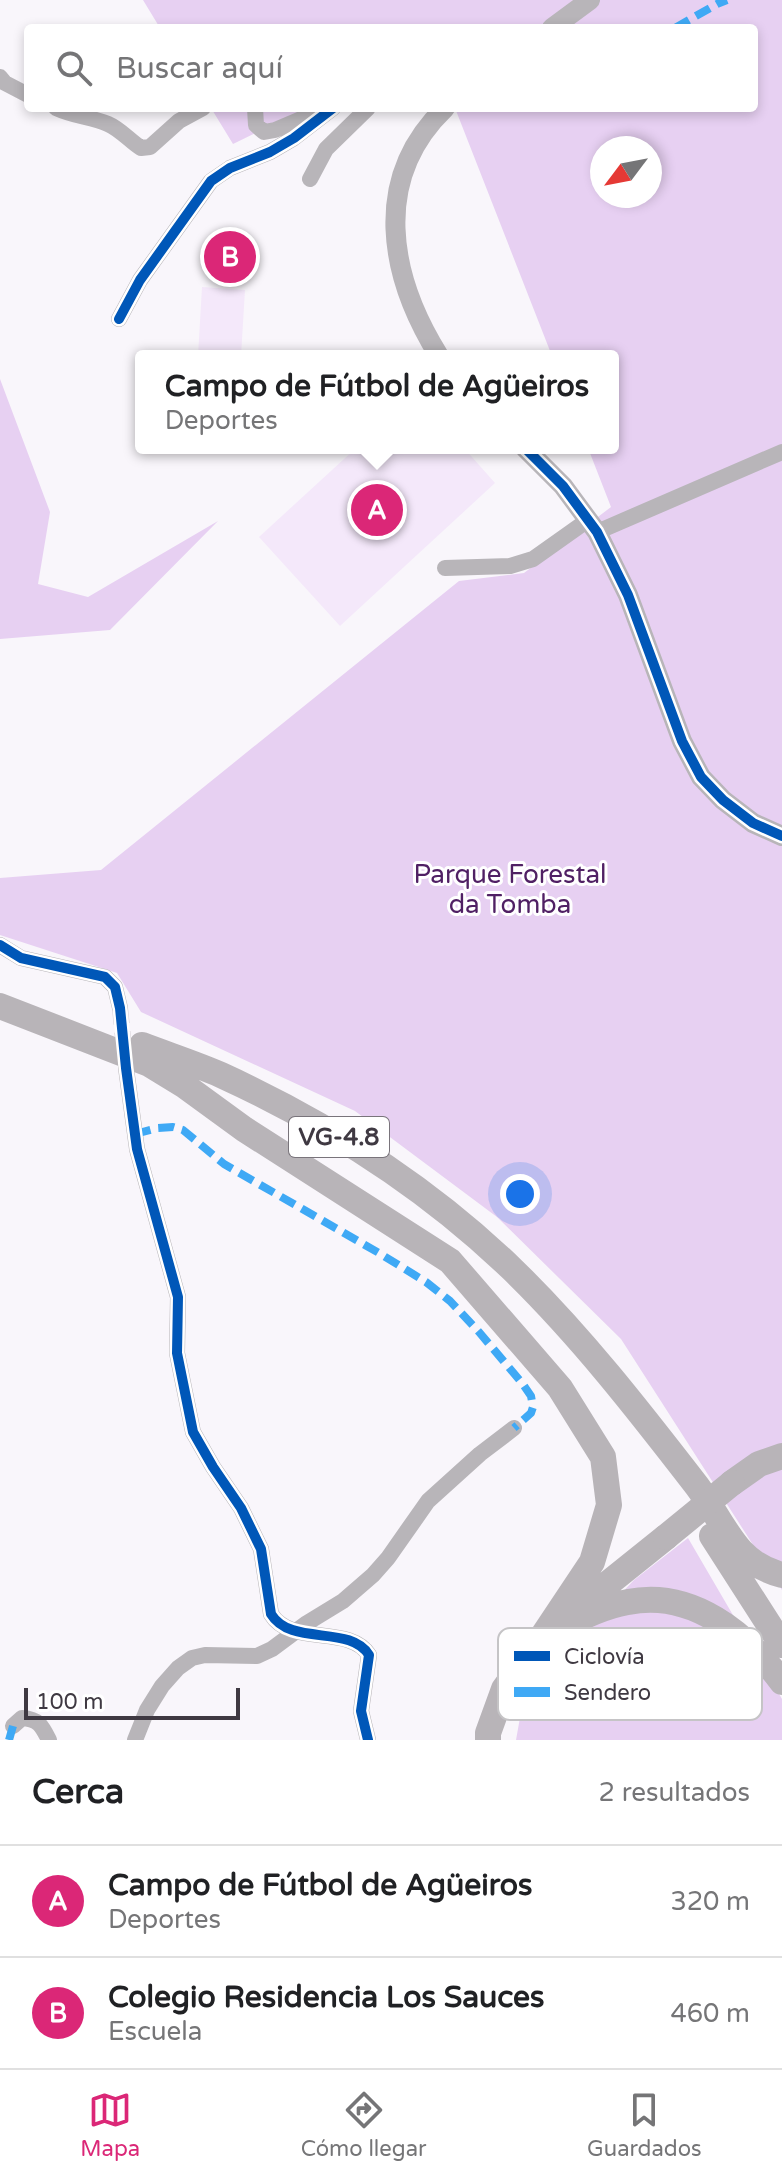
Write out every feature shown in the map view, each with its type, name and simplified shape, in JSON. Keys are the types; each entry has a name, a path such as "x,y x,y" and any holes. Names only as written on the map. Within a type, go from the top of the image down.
{"highway":[{"name":"VG-4.8","path":"0,993 219,1074 307,1117 395,1172 460,1222 512,1269 571,1330 613,1382 782,1645"},
{"path":"0,1006 131,1056 166,1074 244,1129 450,1261 560,1388 603,1457 609,1505 592,1562 548,1628"},
{"path":"613,1382 698,1488 741,1551 766,1571 782,1575"},
{"path":"553,1628 732,1483 759,1464 782,1456"},
{"path":"562,1628 601,1610 628,1602 659,1600 690,1606 730,1628"},
{"path":"762,1657 782,1682"},
{"path":"488,1740 498,1706"}],"street":[{"path":"557,24 590,0"},
{"path":"0,77 24,93"},
{"path":"64,112 112,126 141,148 150,147 179,121 196,112"},
{"path":"255,112 256,125 264,132 317,112"},
{"path":"119,319 140,280 211,181 230,168 270,152 294,138 328,112"},
{"path":"310,179 326,149 364,112"},
{"path":"435,350 422,330 407,292 397,251 395,212 402,174 414,145 441,112"},
{"path":"445,568 510,566 533,559 593,526 782,452"},
{"path":"531,454 563,486 593,526 628,595 682,741 701,777 723,800 753,823 782,836"},
{"path":"0,945 21,958 105,977 115,987 120,1008"},
{"path":"126,1068 137,1149 178,1297 177,1353 193,1432 241,1508 261,1549 271,1614 276,1622 297,1631 352,1641 364,1647 369,1655 361,1711 368,1740"},
{"path":"135,1740 147,1710 178,1668 192,1658 205,1655 257,1656 272,1649 360,1588 388,1558 428,1501 514,1428"},
{"path":"13,1726 22,1718 33,1719 49,1740"}],"shaded area":[{"path":"202,287 245,290 241,350 198,350"},
{"path":"349,454 469,454 495,483 340,626 259,537"}],"green space":[{"name":"Parque Forestal da Tomba","path":"143,0 782,0 782,1590 621,1339 497,1217 355,1111 141,1012 117,973 0,935 0,878 101,870 459,581 524,573 611,507 590,454 619,454 619,350 550,350 457,112 758,112 758,24 158,24"},
{"path":"213,112 299,112 233,144"},
{"path":"0,379 50,512 38,584 88,597 218,521 110,630 0,639"},
{"path":"688,1538 741,1628 588,1628 634,1580"},
{"path":"762,1665 782,1699 782,1740 516,1740 520,1720 762,1720"}],"tunnel":[{"path":"120,1008 125,1058"}],"marked path":[{"path":"682,24 727,0"},
{"path":"135,1134 158,1128 183,1130 224,1164 426,1282 450,1301 479,1332 531,1396 531,1413 514,1428"},
{"path":"9,1740 13,1726"}],"cycle path":[{"path":"119,319 140,280 211,181 230,168 270,152 294,138 328,112"},
{"path":"531,454 563,486 597,532 628,595 682,741 701,777 723,800 753,823 782,836"},
{"path":"0,945 21,958 105,977 115,987 137,1149 178,1297 177,1353 193,1432 241,1508 261,1549 271,1614 280,1624 292,1630 348,1640 369,1655 361,1711 368,1740"}],"place":[{"name":"Colegio Residencia Los Sauces","path":"230,257"},
{"name":"Campo de Fútbol de Agüeiros","path":"377,510"}]}
